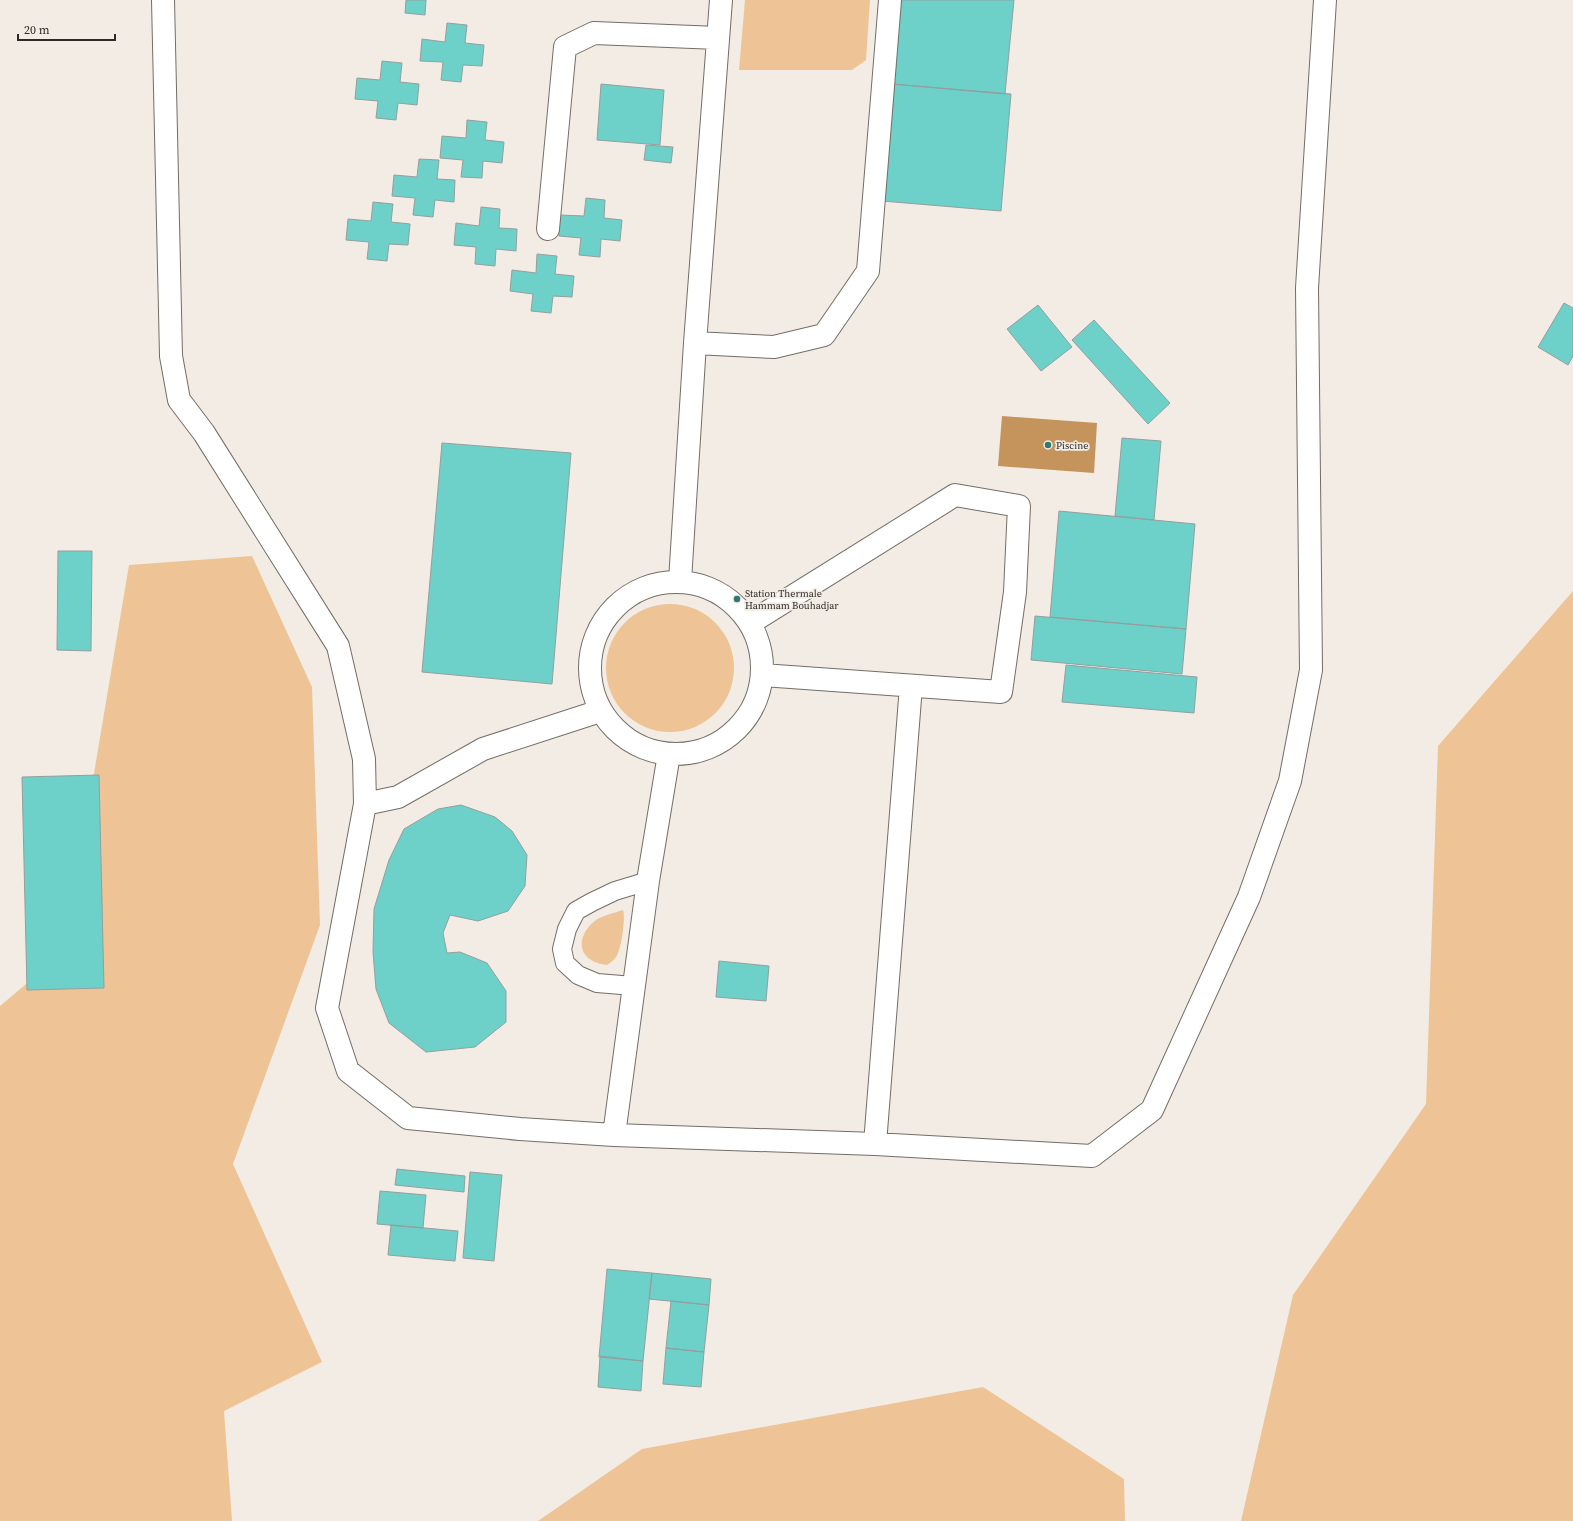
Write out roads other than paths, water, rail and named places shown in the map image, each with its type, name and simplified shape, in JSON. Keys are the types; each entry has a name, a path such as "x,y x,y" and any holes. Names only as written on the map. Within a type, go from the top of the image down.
{"street":[{"path":"163,0 171,356 179,400 204,433 338,646 364,759 365,804 327,1008 348,1071 408,1118 520,1129 614,1135 875,1144 1092,1156 1152,1110 1249,897 1290,781 1311,670 1307,288 1325,0"},
{"path":"680,581 695,343 721,0"},
{"path":"695,343 774,347 824,335 868,271 890,0"},
{"path":"548,229 564,47 594,33 718,38"},
{"path":"750,623 955,495 1019,506 1015,592 1002,692 762,675"},
{"path":"680,581 708,587 731,602 750,623 760,648 762,675 756,702 742,724 721,742 696,752 669,754 642,748 618,733 600,712 591,687 589,660 595,634 609,612 629,595 653,584 680,581"},
{"path":"875,1144 911,686"},
{"path":"365,804 398,797 483,749 600,712"},
{"path":"614,1135 648,881 669,754"}],"lane":[{"path":"634,986 597,983 578,975 565,963 562,949 567,929 576,911 615,891 648,881"}],"place":[{"name":"Piscine","path":"1048,445"},
{"name":"Station Thermale Hammam Bouhadjar","path":"737,599"}]}
